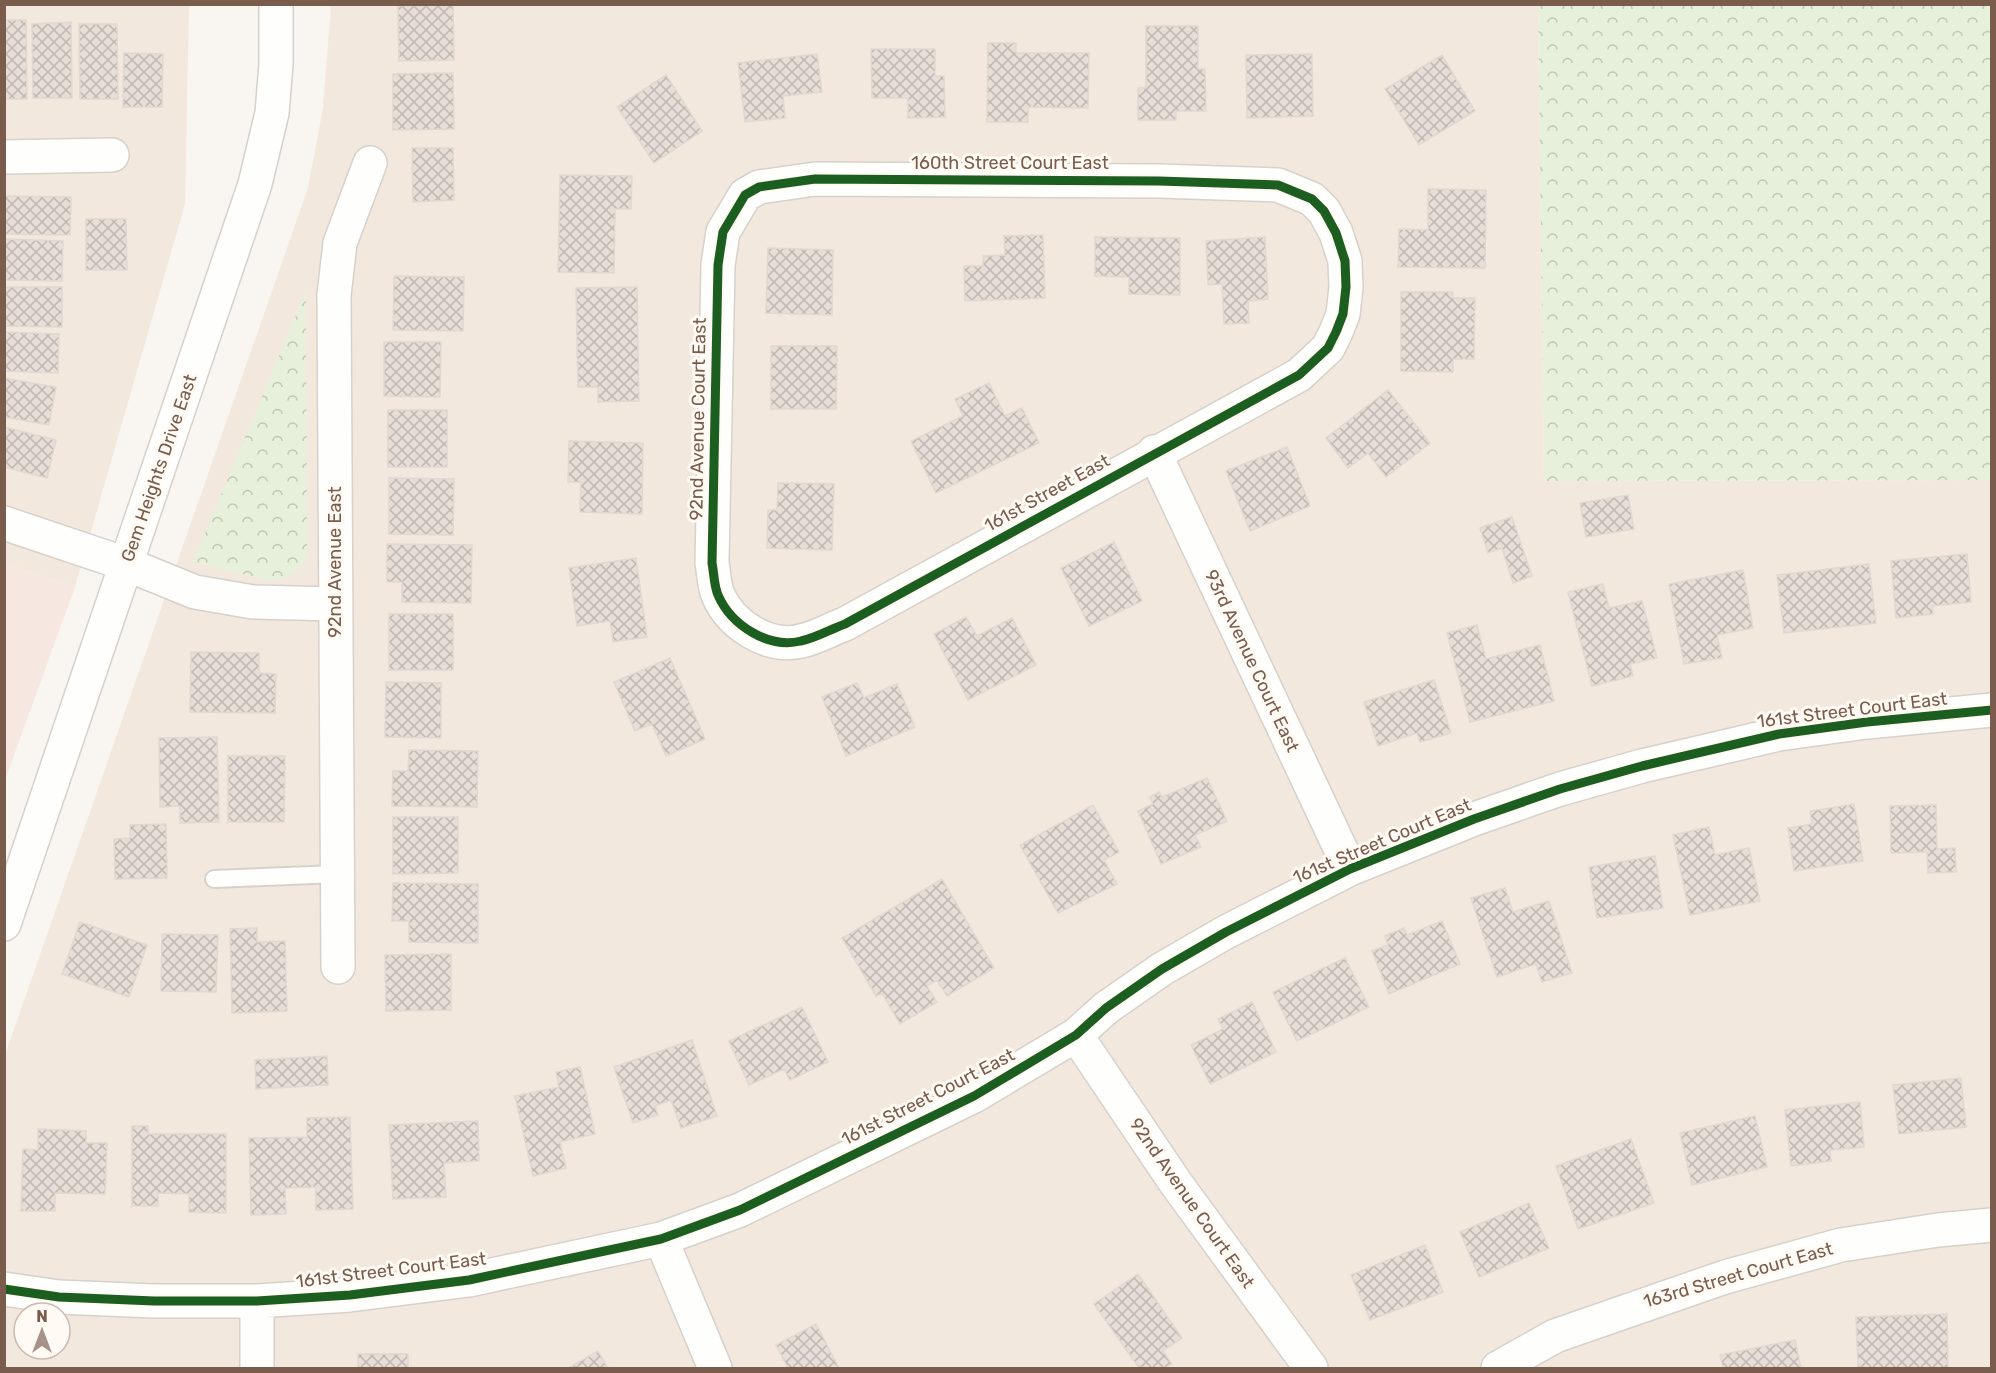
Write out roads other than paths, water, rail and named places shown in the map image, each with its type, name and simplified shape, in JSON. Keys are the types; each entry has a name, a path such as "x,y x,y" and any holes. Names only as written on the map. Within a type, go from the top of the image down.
{"street":[{"name":"Gem Heights Drive East","path":"5,918 255,184 272,113 276,64 276,4"},
{"path":"4,157 112,155"},
{"name":"92nd Avenue East","path":"338,967 334,295 340,243 370,163"},
{"name":"160th Street Court East","path":"746,195 759,187 815,178 1159,181 1278,185 1312,199 1324,212 1336,233 1345,261 1346,287 1343,314 1336,332"},
{"name":"92nd Avenue Court East","path":"746,195 723,232 718,265 712,563 717,594 730,615 756,633"},
{"name":"161st Street East","path":"756,633 776,643 801,641 844,624 1154,452 1299,375 1328,348 1336,332"},
{"name":"93rd Avenue Court East","path":"1154,452 1350,869"},
{"path":"4,523 126,564 195,592 253,602 336,604"},
{"name":"161st Street Court East","path":"4,1289 59,1297 257,1301 350,1295 469,1280 661,1239 740,1210 974,1096 1076,1035 1106,1008 1162,969 1226,932 1350,869 1474,819 1560,789 1642,766 1779,734 1868,722 1992,710"},
{"name":"92nd Avenue Court East","path":"1076,1035 1176,1182 1311,1368"},
{"name":"163rd Street Court East","path":"1498,1368 1555,1336 1725,1277 1841,1245 1938,1230 1992,1225"},
{"path":"661,1239 715,1368"},
{"path":"257,1301 257,1368"}],"lane":[{"path":"214,879 337,874"}]}
